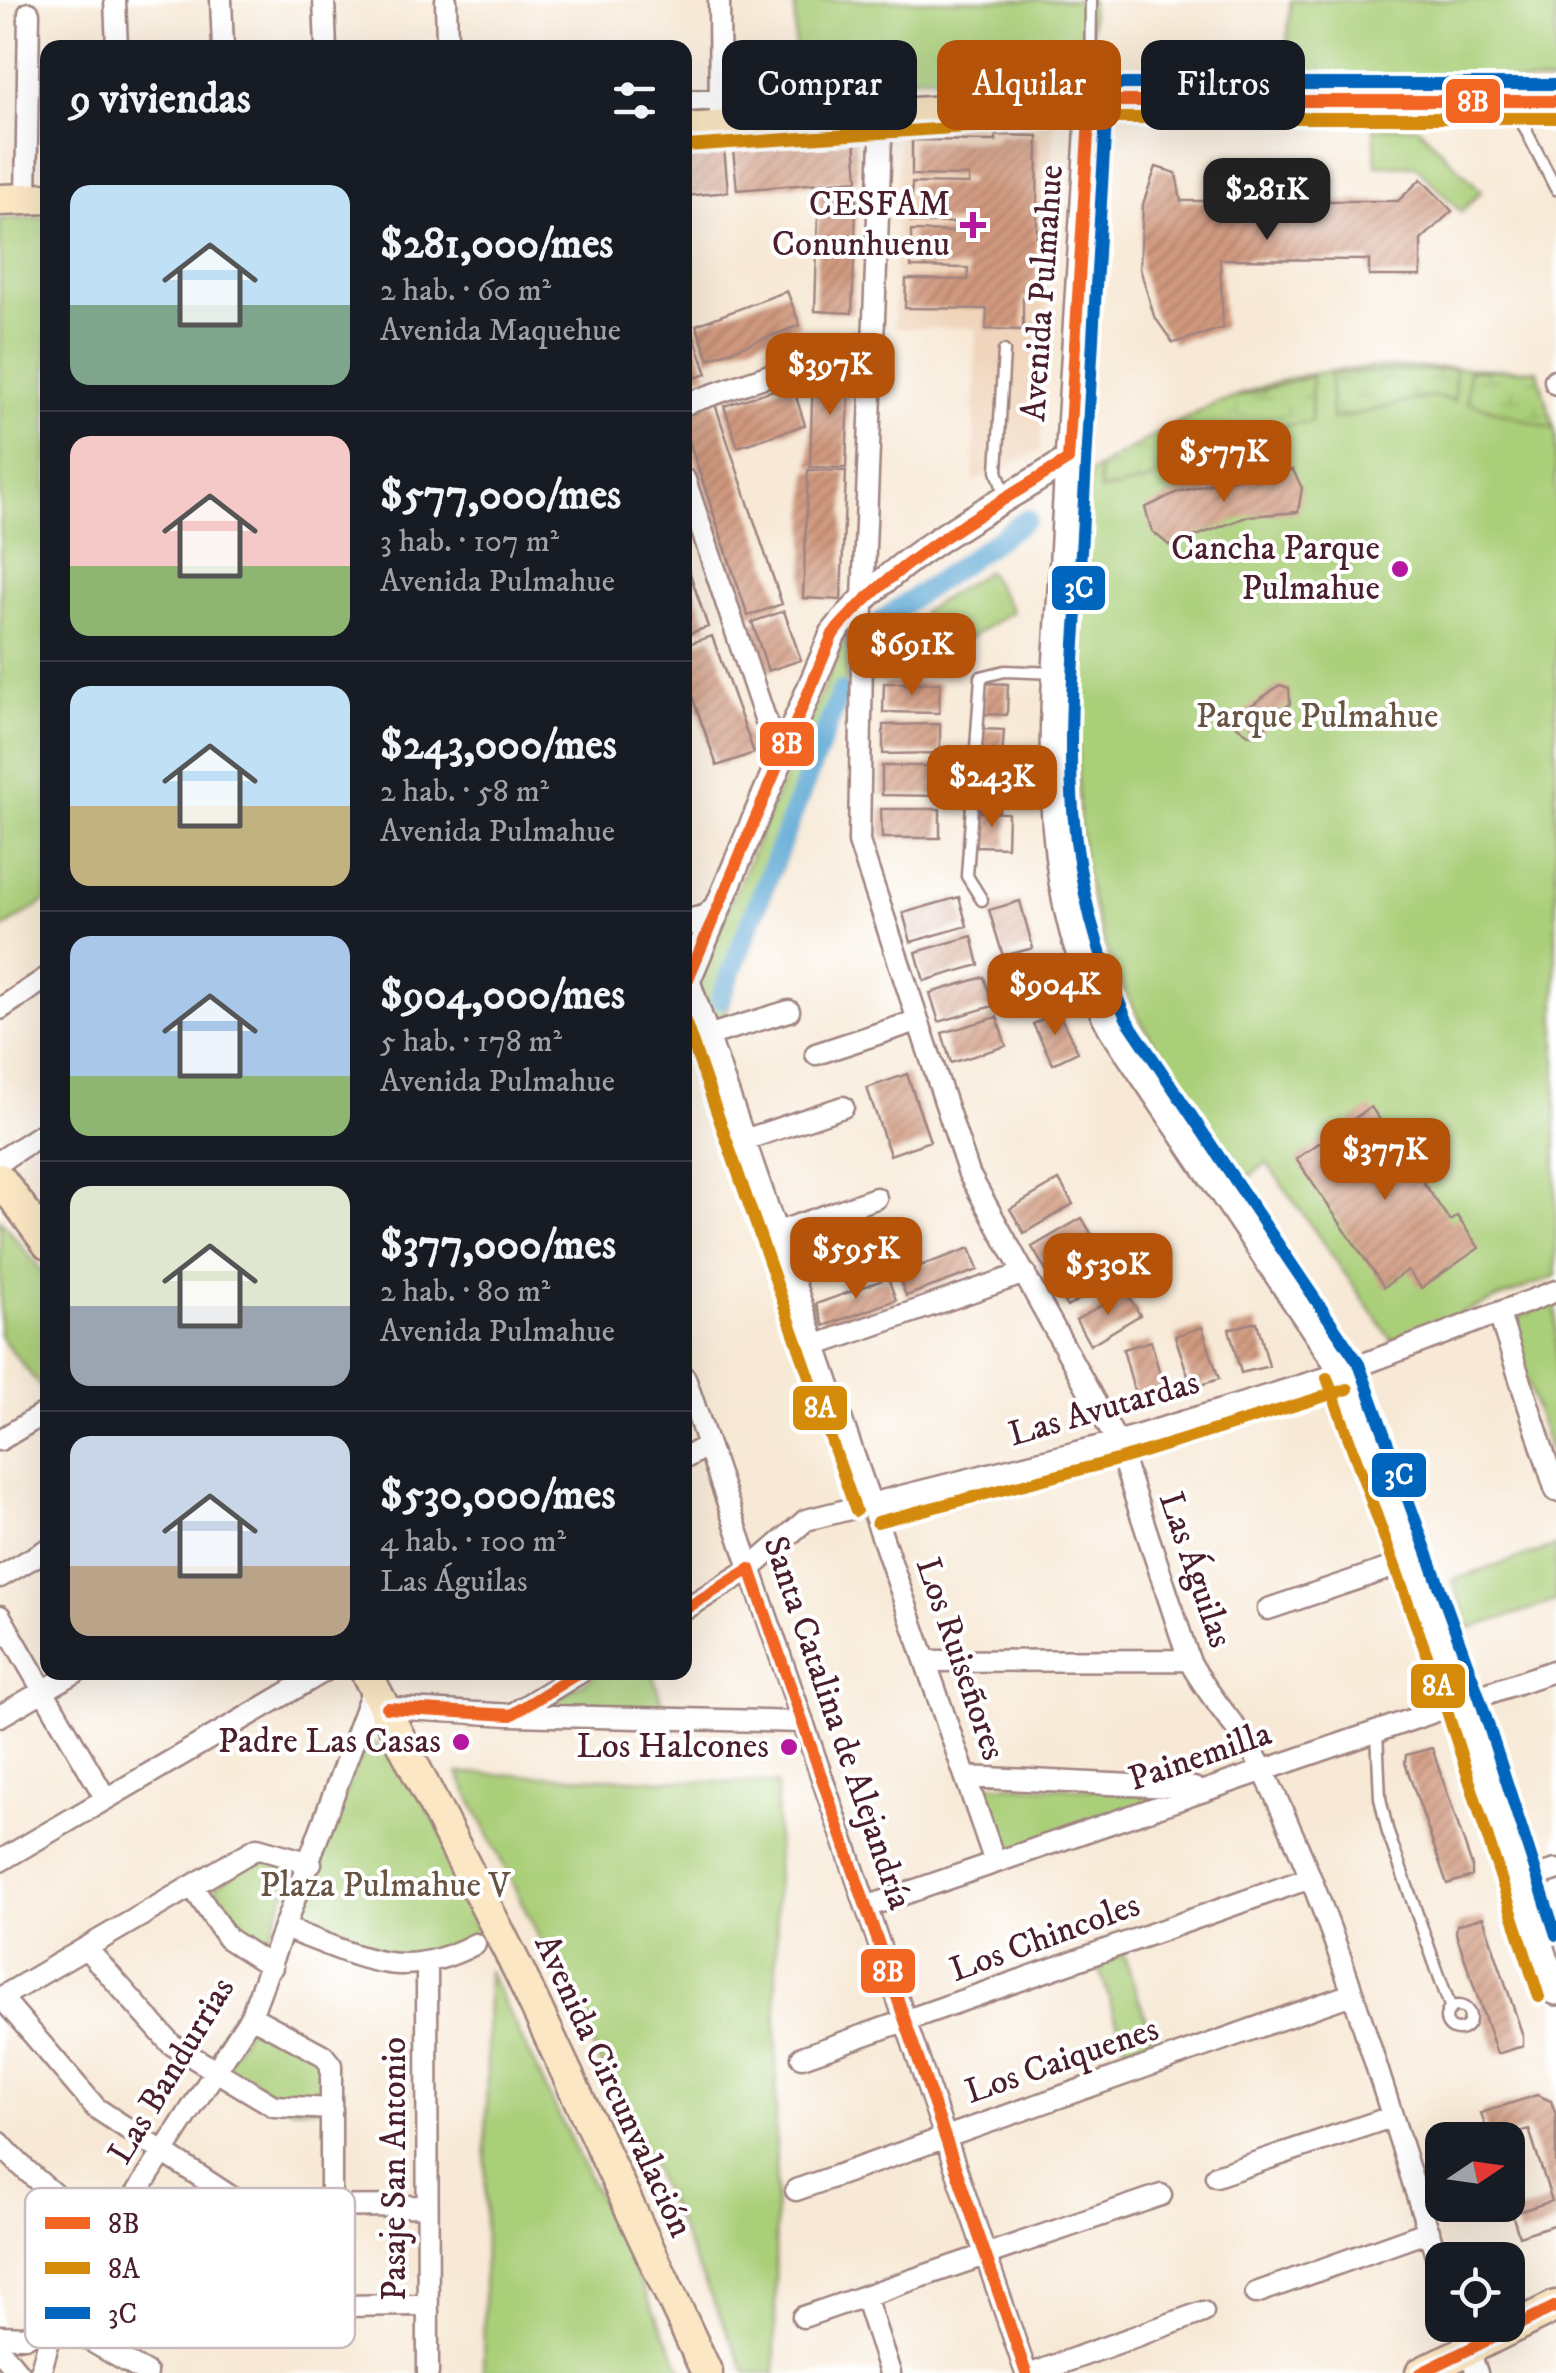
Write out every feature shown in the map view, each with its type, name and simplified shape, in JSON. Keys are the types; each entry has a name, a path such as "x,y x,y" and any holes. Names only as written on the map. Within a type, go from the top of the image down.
{"main road":[{"path":"1121,101 1556,101"},
{"path":"692,126 720,112"},
{"path":"0,1178 40,1233"},
{"name":"Avenida Circunvalación","path":"375,1689 520,1973 707,2373"},
{"path":"1468,2358 1556,2306"},
{"path":"1420,2373 1556,2327"}],"street":[{"path":"115,0 117,40"},
{"path":"221,0 223,40"},
{"path":"324,0 326,40"},
{"path":"446,0 447,40"},
{"path":"692,103 720,112 719,0"},
{"path":"25,199 29,13"},
{"name":"Las Águilas","path":"881,130 863,599 859,842 969,1174 1117,1442 1189,1660 1206,1694 1264,1770 1310,1878 1432,2242"},
{"name":"Avenida Pulmahue","path":"1088,130 1057,674 1054,837 1068,910 1090,985 1112,1029 1342,1372 1463,1702 1556,1992"},
{"path":"692,402 872,340"},
{"path":"692,964 780,763 821,654 863,599 933,546 1068,460"},
{"path":"692,501 780,763"},
{"path":"692,921 706,918 719,906"},
{"path":"0,1009 40,982"},
{"name":"Los Ruiseñores","path":"692,992 747,1139 995,1862"},
{"path":"710,1035 789,1011"},
{"path":"816,1054 917,1021"},
{"path":"747,1139 843,1107"},
{"path":"0,1161 40,1135"},
{"path":"778,1232 876,1198"},
{"path":"817,1344 1025,1273"},
{"name":"Las Avutardas","path":"692,1605 750,1569 806,1520 1117,1442 1342,1372 1556,1291"},
{"path":"1499,1314 1556,1490"},
{"name":"Santa Catalina de Alejandría","path":"692,1398 1026,2373"},
{"path":"0,1440 40,1416"},
{"path":"692,1454 708,1445"},
{"path":"0,1577 40,1554"},
{"path":"1268,1609 1411,1562"},
{"path":"0,1616 106,1799"},
{"path":"926,1661 1189,1660"},
{"name":"Painemilla","path":"866,1906 1556,1670"},
{"path":"0,1716 62,1680"},
{"path":"0,1861 309,1680"},
{"path":"511,1716 568,1680"},
{"path":"375,1689 511,1716 802,1722"},
{"name":"Las Bandurrias","path":"142,2188 251,2016 375,1689"},
{"path":"966,1777 1208,1789"},
{"path":"220,2188 163,2156 96,2108 0,1998 257,1848 311,1864"},
{"path":"1522,1881 1556,1870"},
{"name":"Los Chincoles","path":"802,2057 1310,1878"},
{"path":"192,1886 228,1938 272,1967"},
{"path":"287,1929 386,1966 427,1964 475,1944"},
{"path":"86,1948 162,2036 218,2073 282,2108 332,2109"},
{"name":"Pasaje San Antonio","path":"427,1964 428,2373"},
{"name":"Los Caiquenes","path":"796,2190 1350,1995"},
{"path":"251,2016 328,2059 331,2188"},
{"path":"1216,2176 1390,2117"},
{"path":"0,2143 44,2188"},
{"path":"803,2317 1161,2195"},
{"path":"355,2207 427,2206"},
{"path":"1256,2293 1428,2231"},
{"path":"864,2296 890,2373"},
{"path":"355,2304 428,2306"},
{"path":"1034,2373 1203,2312"},
{"path":"0,2336 25,2337"},
{"name":"Las Bandurrias","path":"40,2373 47,2348"},
{"path":"103,2348 146,2373"},
{"path":"0,2350 19,2373"}],"lane":[{"path":"1090,0 1090,40"},
{"path":"1510,100 1556,189"},
{"path":"1004,351 997,471 1006,499"},
{"path":"982,900 967,876 981,677 1005,671 1057,674"},
{"path":"1378,1731 1380,1798 1388,1833 1451,2008"}],"shaded area":[{"name":"CESFAM Conunhuenu","path":"937,120 937,130 1053,130 1040,451 973,482 976,328 894,328 899,130 917,130 917,121"}],"green space":[{"path":"795,0 1091,0 1091,40 937,40 937,77 917,77 917,40 795,40"},
{"path":"1291,0 1556,0 1556,83 1305,78 1305,40 1287,40"},
{"path":"1374,127 1418,127 1481,191 1461,212 1416,166 1376,165"},
{"path":"40,217 40,904 0,930 0,219"},
{"name":"Parque Pulmahue","path":"1377,368 1537,370 1556,435 1556,1276 1392,1340 1267,1163 1247,1178 1144,1027 1101,934 1083,855 1077,735 1083,562 1091,472 1209,408 1284,380"},
{"path":"1455,369 1454,401 1434,396 1332,420 1330,374"},
{"path":"1469,370 1537,370 1554,429 1467,402"},
{"path":"1312,376 1311,422 1276,426 1194,455 1177,423 1216,403"},
{"path":"1164,430 1181,463 1145,482 1100,491 1099,467"},
{"path":"987,571 1012,611 947,652 922,612"},
{"path":"848,632 846,702 722,1020 713,1024 697,979"},
{"path":"0,1219 40,1269 40,1386 0,1336"},
{"path":"1556,1302 1556,1469 1507,1322"},
{"path":"1556,1546 1556,1601 1469,1629 1453,1580"},
{"path":"588,1680 655,1680 664,1710 546,1705"},
{"name":"Plaza Pulmahue V","path":"365,1743 399,1747 469,1889 476,1940 407,1964 291,1927"},
{"path":"458,1773 777,1784 775,2373 746,2373 649,2161"},
{"path":"978,1784 1179,1793 1004,1853"},
{"path":"258,1858 293,1871 267,1942 247,1935 215,1887"},
{"path":"1123,1953 1158,2054 1131,2063 1097,1962"},
{"path":"488,1970 684,2373 483,2373"},
{"path":"252,2020 327,2060 329,2107 290,2108 222,2072"}],"building":[{"path":"996,135 1038,136 1036,297 1023,297 1023,330 986,329 987,309 905,308 906,279 968,280 968,268 911,267 911,231 968,232 968,223 911,222 912,183 969,184 969,176 912,175 912,140 996,141"},
{"path":"855,139 858,180 737,190 733,149"},
{"path":"724,148 728,192 692,195 692,150"},
{"path":"1156,167 1176,173 1181,201 1398,201 1421,179 1452,211 1421,240 1421,276 1369,276 1369,260 1220,259 1223,328 1173,343 1154,316 1140,268 1143,204"},
{"path":"819,187 857,188 852,313 815,311"},
{"path":"787,291 800,325 709,359 696,325"},
{"path":"692,330 707,374 692,379"},
{"path":"813,368 850,369 846,468 810,467"},
{"path":"792,384 805,425 738,447 724,406"},
{"path":"714,401 782,604 748,616 692,450 692,409"},
{"path":"808,470 846,471 841,600 803,598"},
{"path":"1293,470 1302,488 1298,512 1249,516 1170,546 1152,531 1145,508 1178,492 1255,473"},
{"path":"692,580 708,627 692,633"},
{"path":"784,611 801,660 768,671 752,622"},
{"path":"712,636 754,753 717,766 692,696 692,643"},
{"path":"884,683 940,683 939,713 883,712"},
{"path":"984,683 1008,684 1007,715 983,714"},
{"path":"1280,685 1289,688 1290,704 1272,717 1260,735 1250,735 1237,726 1249,707"},
{"path":"940,724 940,753 883,754 883,725"},
{"path":"983,729 1004,730 1001,774 980,773"},
{"path":"882,766 940,766 940,796 882,795"},
{"path":"979,787 1000,788 999,811 978,809"},
{"path":"881,809 940,809 940,838 882,838"},
{"path":"976,812 1008,813 1007,847 975,846"},
{"path":"959,897 967,926 911,942 903,913"},
{"path":"1020,901 1033,948 1003,956 989,910"},
{"path":"972,936 979,965 924,981 916,952"},
{"path":"1037,962 1051,998 1030,1007 1016,970"},
{"path":"984,977 993,1006 939,1022 930,993"},
{"path":"1058,1012 1078,1052 1053,1064 1033,1024"},
{"path":"997,1017 1006,1046 951,1063 942,1033"},
{"path":"907,1074 930,1141 890,1155 867,1088"},
{"path":"1371,1107 1450,1221 1457,1216 1479,1248 1421,1288 1408,1270 1384,1287 1296,1159"},
{"path":"1059,1180 1073,1204 1024,1233 1010,1209"},
{"path":"1082,1218 1096,1242 1046,1271 1032,1247"},
{"path":"970,1248 978,1270 906,1296 898,1274"},
{"path":"1103,1253 1117,1277 1067,1307 1053,1282"},
{"path":"888,1278 896,1300 824,1326 816,1304"},
{"path":"1126,1291 1140,1315 1090,1345 1076,1320"},
{"path":"1257,1322 1269,1366 1241,1373 1229,1329"},
{"path":"1202,1327 1219,1379 1192,1388 1175,1336"},
{"path":"1151,1341 1166,1397 1138,1405 1123,1349"},
{"path":"1432,1748 1472,1866 1472,1876 1447,1884 1405,1763 1406,1755"},
{"path":"1483,1917 1523,2036 1523,2046 1497,2054 1456,1933 1457,1925"},
{"path":"1537,2095 1551,2101 1556,2115 1556,2224 1519,2236 1515,2222 1525,2222 1525,2210 1552,2201 1525,2122 1484,2122 1481,2113"}],"waterway":[{"path":"883,619 1027,519"},
{"path":"720,999 841,692"}],"transit line":[{"name":"3C","path":"1121,84 1556,84"},
{"name":"8B","path":"1121,101 1556,101"},
{"name":"8A","path":"692,146 1101,118 1556,118"},
{"name":"8B","path":"1068,460 1088,130"},
{"name":"3C","path":"1105,130 1071,722 1076,840 1086,899 1102,958 1127,1020 1359,1364 1479,1696 1556,1935"},
{"name":"8B","path":"692,969 833,634 914,559 1068,460"},
{"name":"8A","path":"692,1041 856,1511"},
{"name":"8A","path":"1327,1378 1446,1708 1539,1997"},
{"name":"8A","path":"877,1522 1121,1459 1348,1389"},
{"name":"8B","path":"750,1569 1026,2373"},
{"name":"8B","path":"692,1605 750,1569"},
{"name":"8B","path":"387,1708 511,1715 567,1680"},
{"name":"8B","path":"1421,2373 1556,2306"}],"place":[{"name":"CESFAM Conunhuenu","path":"973,225"},
{"name":"Cancha Parque Pulmahue","path":"1400,569"},
{"name":"Padre Las Casas","path":"461,1742"},
{"name":"Los Halcones","path":"789,1747"}]}
